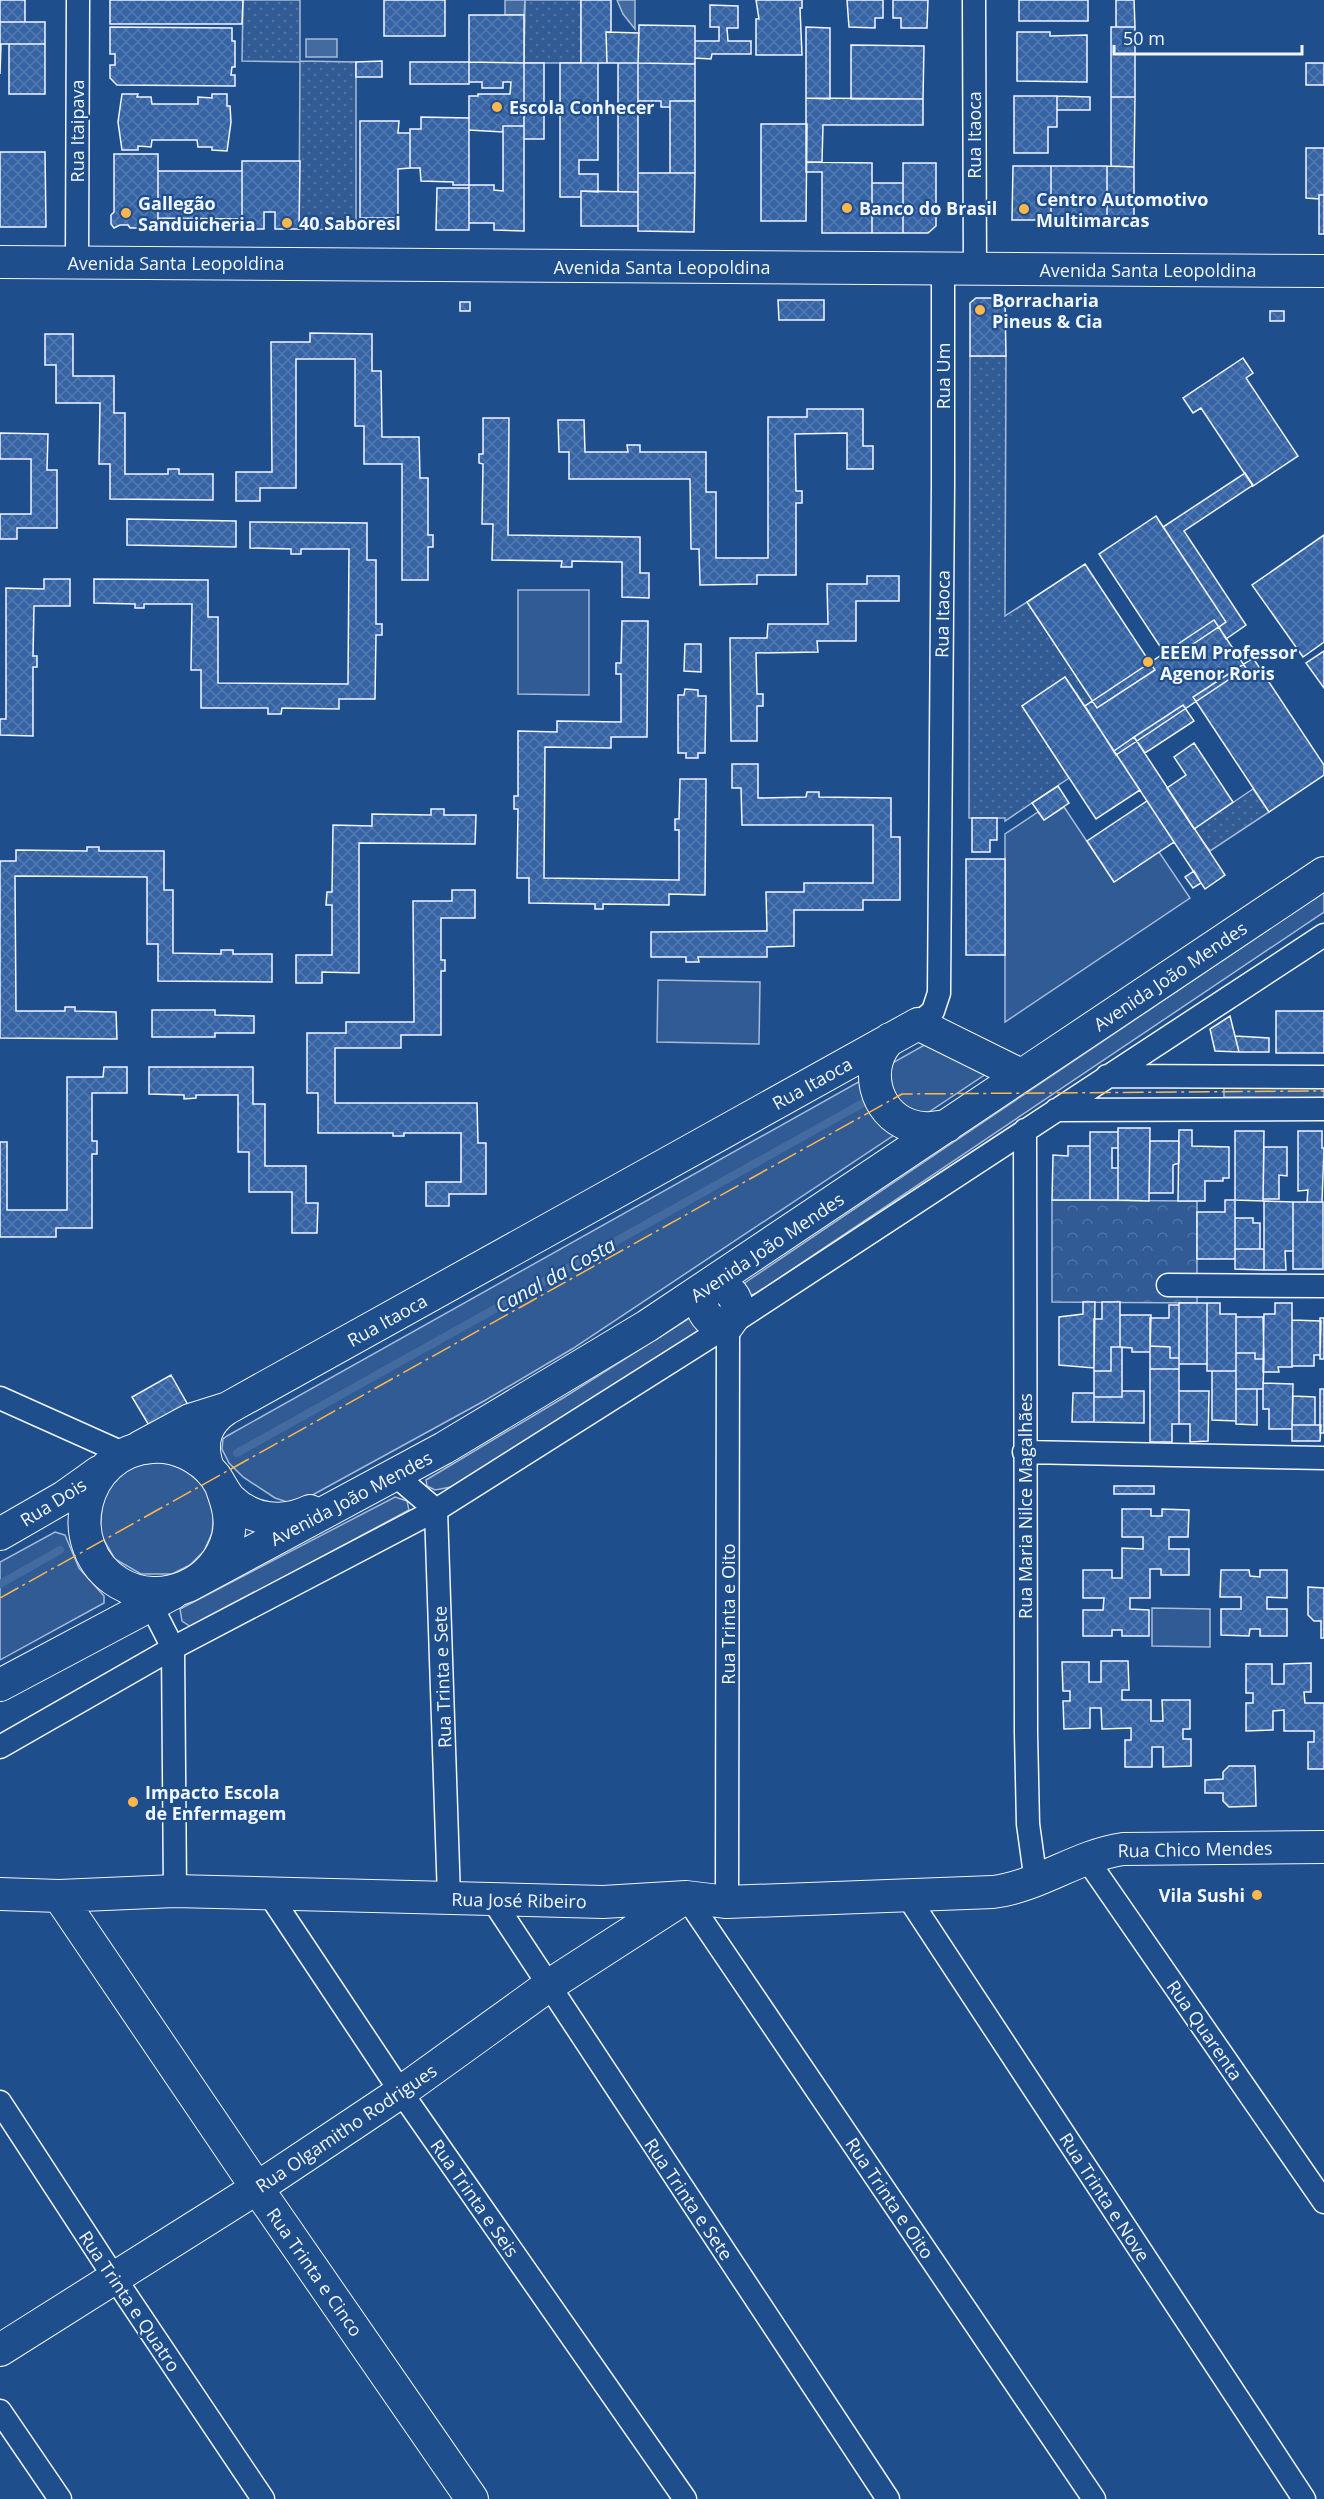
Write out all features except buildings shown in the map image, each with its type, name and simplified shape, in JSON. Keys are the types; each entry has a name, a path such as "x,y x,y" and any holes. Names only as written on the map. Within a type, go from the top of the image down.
{"street":[{"name":"Rua Itaipava","path":"77,262 78,0"},
{"name":"Rua Itaoca","path":"974,0 975,269"},
{"name":"Avenida Santa Leopoldina","path":"0,262 1324,271"},
{"name":"Rua Um","path":"943,269 944,484"},
{"name":"Rua Itaoca","path":"226,1409 918,1024 933,1011 939,993 944,484"},
{"name":"Avenida João Mendes","path":"0,1747 172,1648 436,1510 719,1305 959,1118 1324,873"},
{"path":"1198,1108 1167,1097 1155,1076 1148,1050 1324,935"},
{"path":"918,1024 1021,1075"},
{"path":"890,1039 878,1058 874,1072 876,1088 881,1101 896,1118 924,1129 959,1118 978,1093 980,1076 973,1059 962,1045"},
{"name":"Avenida João Mendes","path":"0,1685 359,1495 554,1383 719,1305 1026,1130 1148,1050"},
{"path":"1107,1076 1324,1077"},
{"path":"1198,1108 1207,1076"},
{"path":"1056,1110 1324,1109"},
{"name":"Rua Maria Nilce Magalhães","path":"1026,1130 1024,1452 1028,1824 1036,1882"},
{"path":"1168,1285 1324,1286"},
{"name":"Rua Trinta e Oito","path":"719,1305 727,1902"},
{"path":"0,1398 122,1457"},
{"path":"226,1409 211,1422 206,1430 203,1449 215,1478 229,1513 227,1539 217,1562 209,1571 171,1594 130,1588 110,1576 94,1559 86,1537 84,1512 90,1489 122,1457 162,1447 187,1453 215,1478 235,1503 252,1514 276,1519 299,1516 359,1495"},
{"name":"Rua Dois","path":"0,1534 64,1497 122,1457 190,1420 226,1409"},
{"path":"1024,1452 1324,1458"},
{"path":"395,1475 436,1510"},
{"name":"Rua Trinta e Sete","path":"436,1510 448,1898"},
{"path":"171,1594 175,1891"},
{"name":"Rua Chico Mendes","path":"1036,1882 1086,1858 1123,1849 1324,1847"},
{"name":"Rua Quarenta","path":"1086,1858 1324,2202"},
{"name":"Rua José Ribeiro","path":"0,1894 59,1896 175,1891 603,1902 686,1897 727,1902 906,1894 993,1893 1020,1888 1036,1882"},
{"name":"Rua Trinta e Seis","path":"269,1894 401,2092 686,2499"},
{"name":"Rua Trinta e Nove","path":"906,1894 1304,2499"},
{"name":"Rua Trinta e Cinco","path":"59,1896 472,2499"},
{"name":"Rua Trinta e Oito","path":"686,1897 1094,2499"},
{"name":"Rua Olgamitho Rodrigues","path":"0,2350 257,2188 401,2092 548,1986 686,1897"},
{"name":"Rua Trinta e Sete","path":"492,1899 888,2499"},
{"name":"Rua Trinta e Quatro","path":"0,2102 263,2499"},
{"path":"0,2411 60,2499"}],"green space":[{"path":"243,0 300,0 300,61 356,62 356,230 299,229 300,62 242,61"},
{"path":"525,0 581,0 581,63 524,63"},
{"path":"970,356 1006,356 1005,616 1027,602 1093,701 1085,706 1065,677 1022,706 1069,778 1005,821 1005,818 969,818"},
{"path":"1253,789 1269,812 1210,851 1194,829"},
{"path":"1052,1200 1197,1201 1197,1303 1052,1302"}],"shaded area":[{"path":"505,0 525,0 524,15 505,15"},
{"path":"617,0 635,0 635,29 623,14"},
{"path":"306,39 337,39 337,57 306,57"},
{"path":"518,590 589,590 589,695 518,694"},
{"path":"1064,807 1114,882 1159,852 1190,898 1005,1022 1005,834 1038,812 1044,820"},
{"path":"1324,892 1324,912 757,1293 749,1296 743,1285 746,1282"},
{"path":"658,980 760,982 759,1044 657,1042"},
{"path":"928,1043 998,1066 572,1349 484,1401 307,1498 287,1502 275,1498 243,1477 229,1463 222,1449 223,1439 227,1436"},
{"path":"1224,1086 1324,1087 1324,1098 1224,1097"},
{"path":"693,1318 703,1331 451,1487 435,1490 427,1486 426,1480"},
{"path":"171,1461 197,1476 208,1493 214,1512 212,1533 204,1551 190,1565 172,1574 141,1574 115,1559 100,1533 103,1493 131,1465"},
{"path":"395,1497 407,1501 409,1510 191,1627 182,1621 180,1609"},
{"path":"55,1532 65,1535 79,1568 104,1596 104,1603 0,1660 0,1562"},
{"path":"1152,1608 1210,1609 1210,1647 1152,1646"}],"waterway":[{"name":"Canal da Costa","path":"237,1453 872,1098"},
{"name":"Canal da Costa","path":"0,1584 60,1550"}],"power":[{"path":"0,1598 902,1094 1324,1091"}],"place":[{"name":"Escola Conhecer","path":"497,107"},
{"name":"Banco do Brasil","path":"847,208"},
{"name":"Centro Automotivo Multimarcas","path":"1024,209"},
{"name":"Gallegão Sanduicheria","path":"126,213"},
{"name":"40 Saboresl","path":"287,223"},
{"name":"Borracharia Pineus & Cia","path":"980,310"},
{"name":"EEEM Professor Agenor Roris","path":"1148,662"},
{"name":"Impacto Escola de Enfermagem","path":"133,1802"},
{"name":"Vila Sushi","path":"1257,1895"}]}
